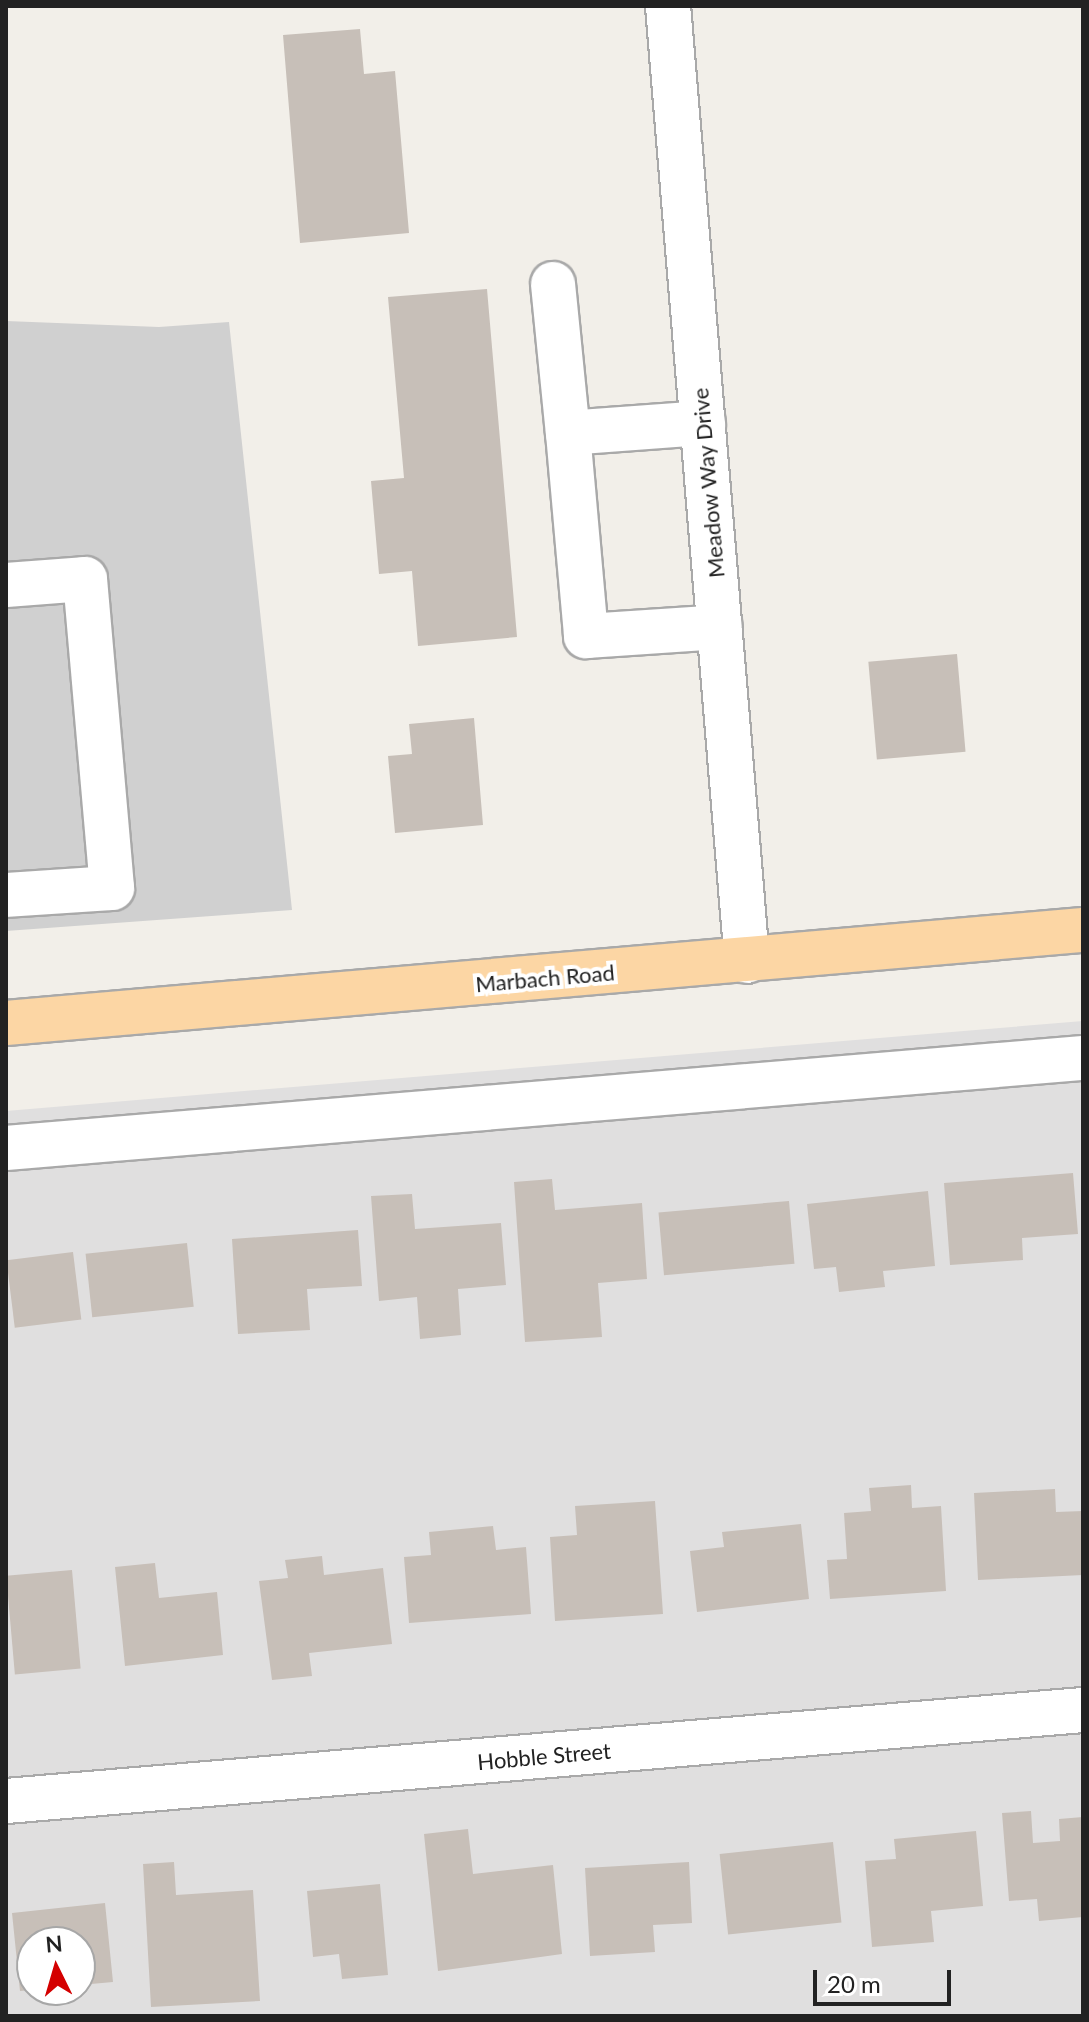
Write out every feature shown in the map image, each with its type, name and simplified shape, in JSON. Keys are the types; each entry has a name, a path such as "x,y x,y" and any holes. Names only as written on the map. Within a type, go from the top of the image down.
{"main road":[{"name":"Marbach Road","path":"6,1023 1083,930"}],"street":[{"name":"Meadow Way Drive","path":"669,14 747,961"},
{"path":"553,284 586,636 720,627"},
{"path":"568,433 703,423"},
{"path":"6,585 85,579 112,888 6,895"},
{"path":"6,1148 1083,1058"},
{"name":"Hobble Street","path":"6,1801 1083,1710"}],"shaded area":[{"path":"6,321 159,327 229,322 292,910 6,931"},
{"path":"1083,1021 1083,2016 6,2016 6,1111"}],"building":[{"path":"360,29 364,74 395,71 409,233 300,243 283,35"},
{"path":"487,289 517,637 418,646 412,571 379,574 371,481 404,478 388,297"},
{"path":"957,654 966,752 877,759 868,662"},
{"path":"474,718 483,825 395,833 388,756 412,754 409,724"},
{"path":"1073,1173 1078,1234 1022,1238 1023,1260 950,1265 944,1183"},
{"path":"552,1179 555,1210 642,1203 647,1279 598,1283 602,1337 525,1342 514,1182"},
{"path":"928,1191 935,1266 883,1271 885,1287 839,1292 836,1267 814,1269 807,1204"},
{"path":"412,1194 415,1229 501,1223 506,1285 458,1289 461,1335 420,1339 417,1297 379,1301 371,1196"},
{"path":"789,1201 794,1264 664,1275 658,1212"},
{"path":"358,1230 362,1286 307,1289 310,1330 238,1334 232,1239"},
{"path":"187,1243 194,1307 92,1317 86,1254"},
{"path":"73,1252 81,1319 15,1328 6,1260"},
{"path":"911,1485 912,1508 941,1506 946,1591 830,1599 827,1560 847,1559 844,1513 871,1511 869,1488"},
{"path":"1055,1489 1056,1512 1083,1511 1083,1575 978,1580 974,1493"},
{"path":"655,1501 663,1614 555,1621 550,1537 577,1535 575,1506"},
{"path":"801,1524 809,1599 697,1612 690,1551 724,1547 722,1532"},
{"path":"493,1526 496,1550 526,1547 531,1614 409,1623 404,1557 431,1555 429,1532"},
{"path":"322,1556 324,1575 383,1568 392,1644 309,1653 312,1676 272,1680 259,1581 288,1578 285,1560"},
{"path":"155,1563 159,1598 217,1592 223,1655 125,1666 115,1567"},
{"path":"72,1570 81,1669 15,1674 6,1576"},
{"path":"1031,1811 1033,1843 1060,1841 1059,1819 1083,1817 1083,1917 1039,1921 1037,1899 1009,1901 1002,1813"},
{"path":"468,1829 473,1874 553,1865 562,1954 438,1971 424,1834"},
{"path":"976,1831 983,1906 931,1911 934,1942 872,1947 865,1861 896,1859 894,1839"},
{"path":"833,1842 841,1923 728,1934 720,1854"},
{"path":"174,1862 176,1895 253,1890 260,2001 151,2007 143,1864"},
{"path":"689,1862 692,1923 653,1925 655,1952 590,1956 585,1868"},
{"path":"380,1884 388,1975 342,1979 339,1954 313,1957 307,1891"},
{"path":"105,1903 113,1982 96,1984 96,1926 16,1926 16,1952 12,1913"}]}
